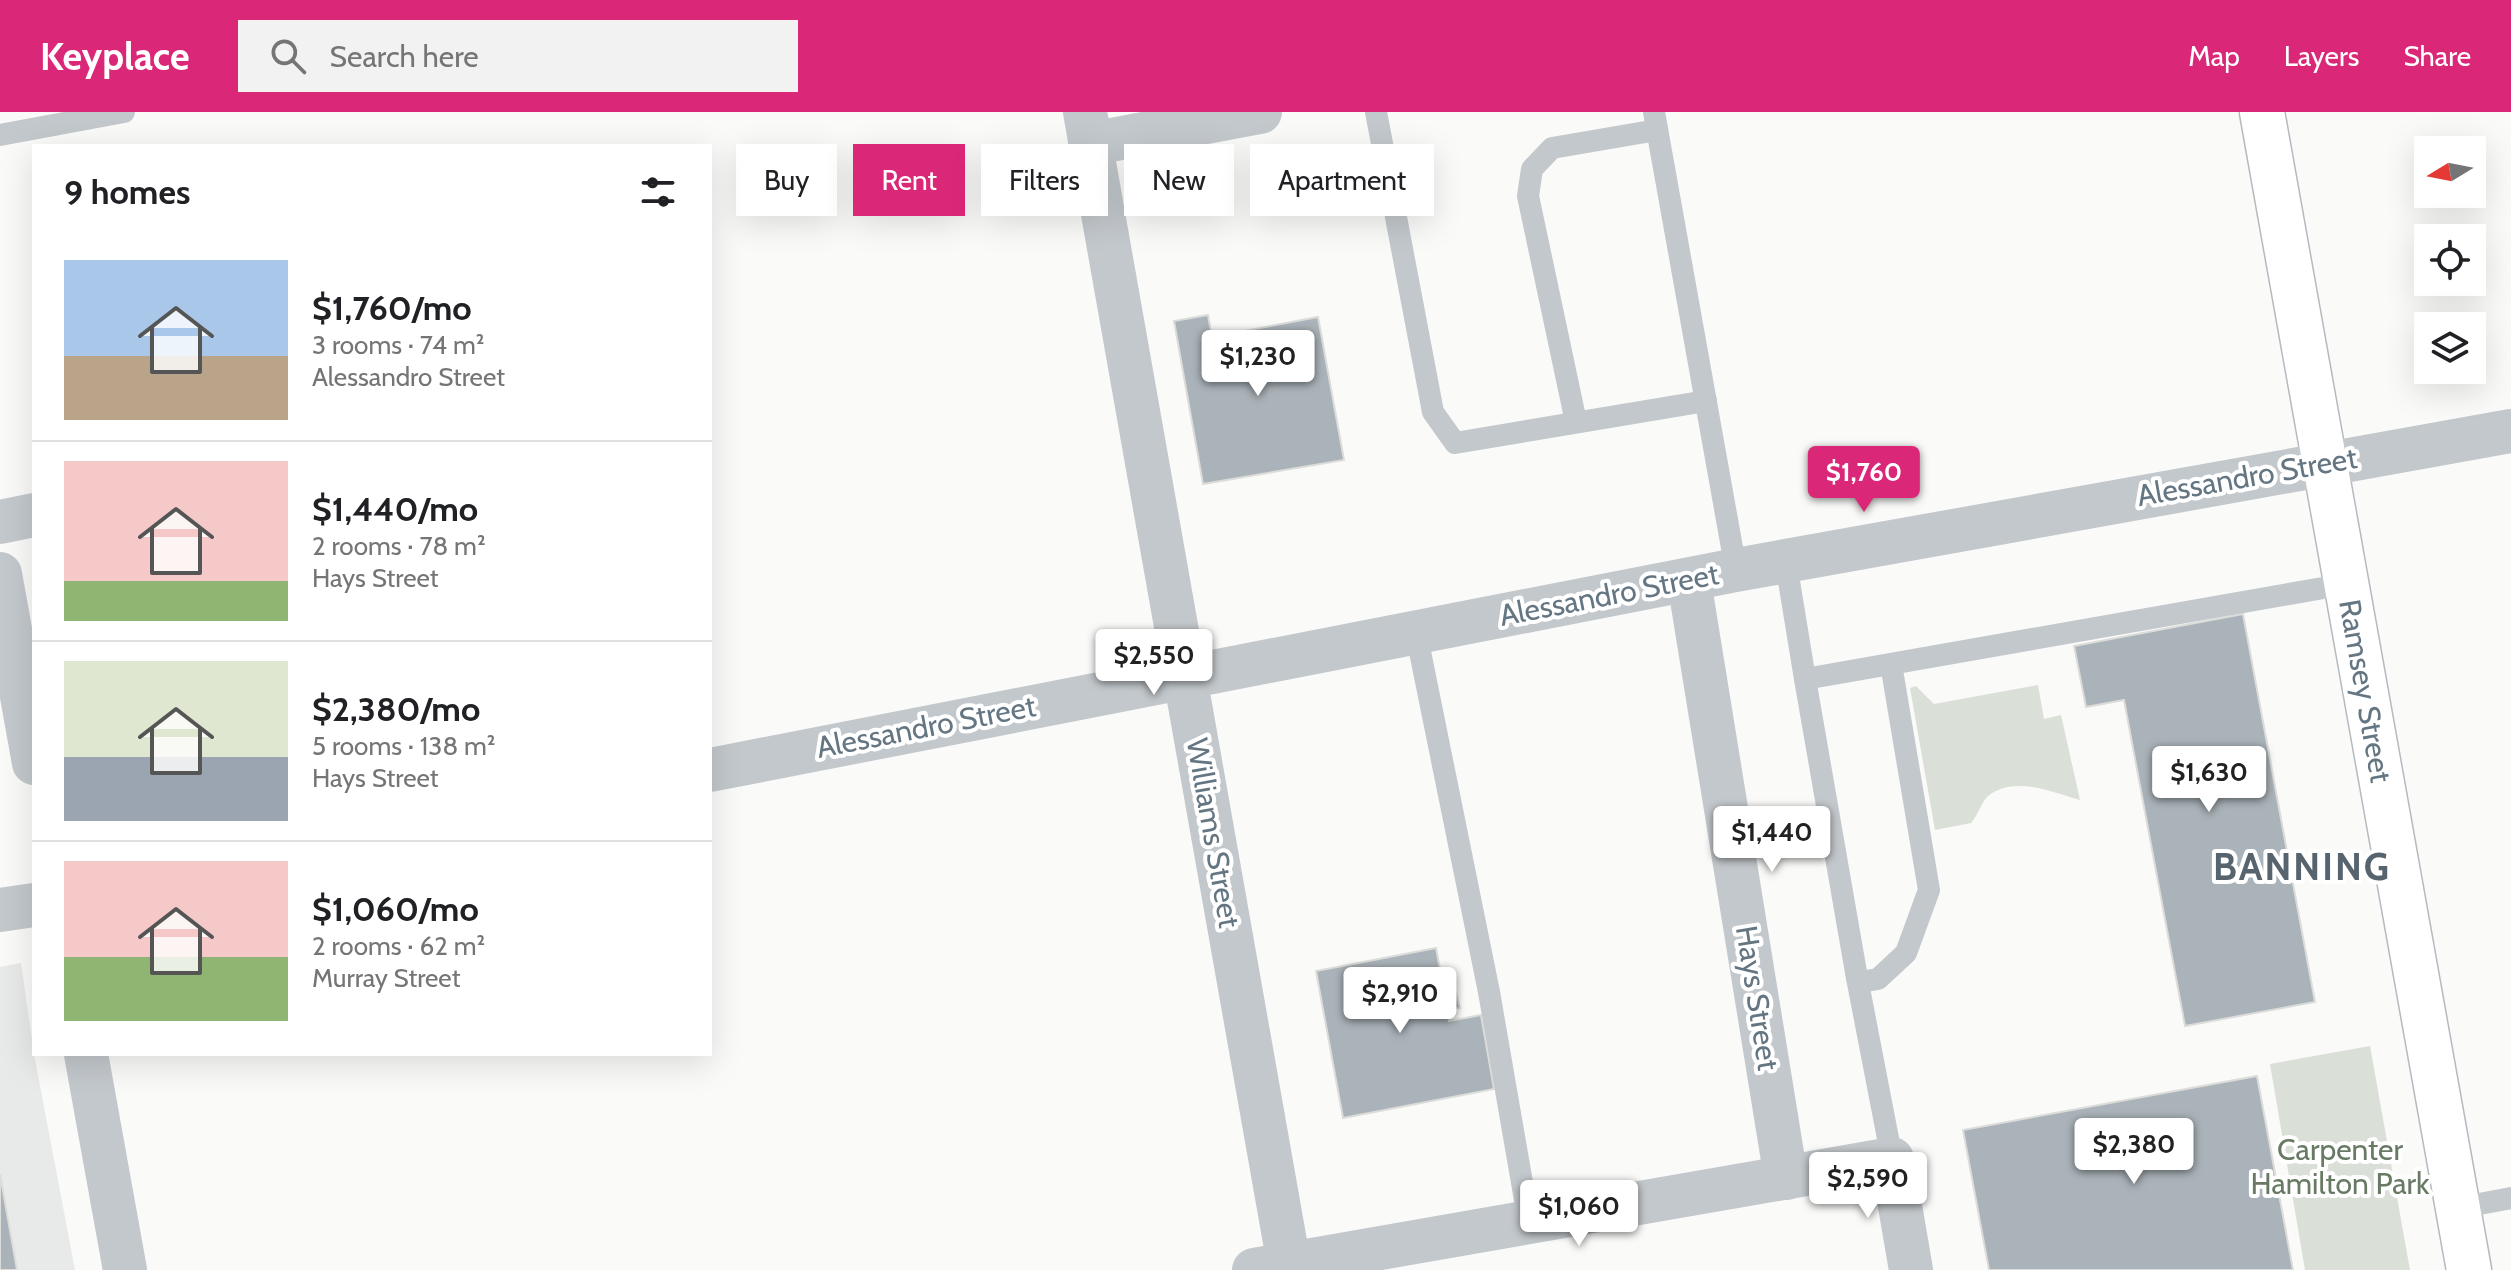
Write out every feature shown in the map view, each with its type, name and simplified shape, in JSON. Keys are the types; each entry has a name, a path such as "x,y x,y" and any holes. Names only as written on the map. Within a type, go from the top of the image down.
{"main road":[{"name":"Ramsey Street","path":"2262,112 2469,1270"}],"street":[{"path":"1088,128 1260,112"},
{"name":"Williams Street","path":"1088,128 1185,675 1278,1268"},
{"name":"Alessandro Street","path":"712,770 1736,570 2511,431"},
{"path":"0,522 32,515"},
{"path":"0,574 32,752"},
{"name":"Hays Street","path":"1689,581 1786,1178"},
{"path":"0,910 32,905"},
{"path":"86,1056 125,1270"},
{"path":"1278,1268 1892,1159 1911,1270"}],"lane":[{"path":"0,135 124,112"},
{"path":"1376,112 1433,412 1455,443 1706,401"},
{"path":"1576,422 1528,196 1532,169 1552,148 1655,121 1736,570"},
{"path":"1786,563 1857,978 1892,1159"},
{"path":"1805,679 2346,584"},
{"path":"1416,632 1489,992 1529,1223"},
{"path":"1857,978 1866,981 1878,979 1906,953 1926,907 1929,890 1891,664"},
{"path":"2458,1208 2511,1198"}],"shaded area":[{"path":"21,963 32,1056 75,1270 0,1270 0,967"}],"green space":[{"path":"2038,685 2044,719 2061,715 2080,800 2033,787 2009,787 1988,796 1971,823 1935,830 1910,688 1916,686 1934,704"},
{"name":"Carpenter Hamilton Park","path":"2370,1046 2410,1270 2305,1270 2270,1064"}],"building":[{"path":"1208,315 1212,337 1318,317 1344,460 1203,484 1174,321"},
{"path":"2243,614 2315,1002 2185,1026 2124,700 2086,707 2074,646"},
{"path":"1436,948 1445,995 1456,993 1460,1008 1447,1010 1449,1021 1481,1015 1494,1089 1343,1118 1316,971"},
{"path":"2257,1076 2293,1270 1989,1270 1963,1130"},
{"path":"0,1174 17,1270 0,1270"}],"district":[{"name":"BANNING","path":"2302,867"}]}
